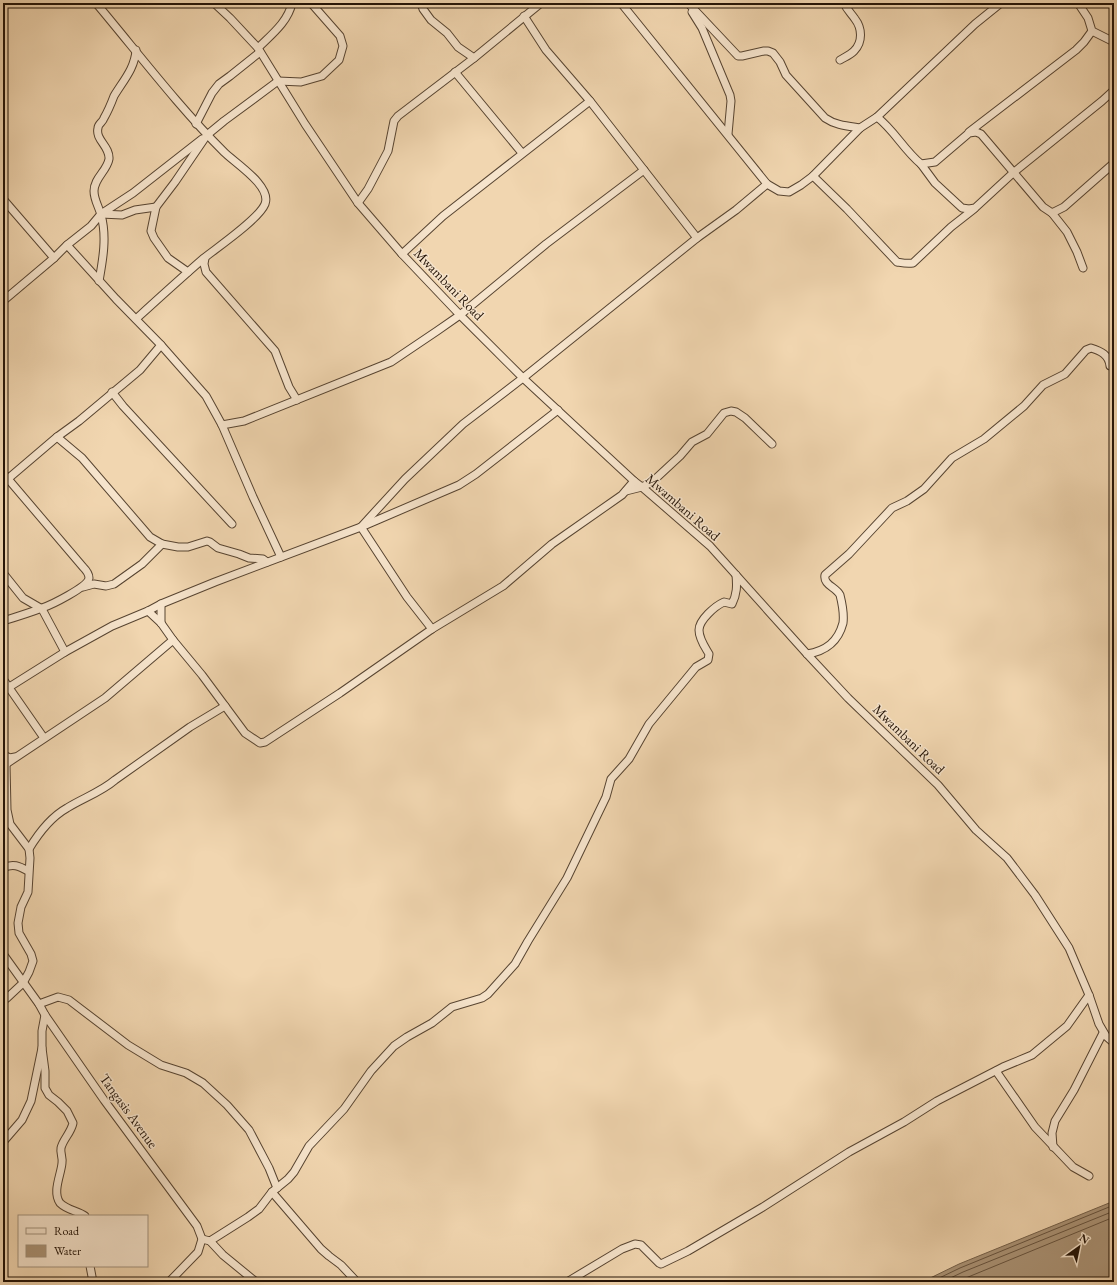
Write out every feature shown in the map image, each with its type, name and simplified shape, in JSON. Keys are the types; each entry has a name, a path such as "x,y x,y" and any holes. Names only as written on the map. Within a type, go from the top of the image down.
{"street":[{"path":"96,3 196,124 226,154 248,172 265,194 266,202 262,209 245,226 188,272 136,319"},
{"name":"Mwambani Road","path":"214,3 259,50 305,124 358,203 402,254 523,378 634,481 710,546 848,698 938,785 976,830 1007,858 1035,895 1069,948 1089,995 1099,1024 1106,1036 1114,1043"},
{"path":"196,124 212,93 219,84 259,50 287,16 292,3"},
{"path":"3,300 91,226 101,214 133,193 278,81 301,82 322,76 339,60 342,46 340,36 311,3"},
{"path":"421,3 423,9 431,20 447,33 458,48 474,58"},
{"path":"358,203 368,189 388,152 394,121 405,110 474,58 541,3"},
{"path":"621,3 767,184 779,191 789,192 813,176 860,128 876,117 975,24 1001,3"},
{"path":"688,3 702,28 730,95 731,105 728,134"},
{"path":"688,3 738,56 764,51 773,53 786,75 825,118 831,122 843,126 860,128"},
{"path":"840,60 854,51 861,36 856,19 846,9 844,3"},
{"path":"1078,3 1088,18 1092,31 1114,42"},
{"path":"524,16 546,50 590,101 697,238"},
{"path":"921,164 935,162 969,133 1076,50 1092,31"},
{"path":"100,281 104,235 101,214 95,201 94,190 96,182 109,160 106,146 99,137 97,129 104,119 114,96 130,71 135,58 136,50"},
{"path":"455,72 522,153"},
{"path":"813,176 847,209 897,262 907,264 913,263 951,227 1013,173 1114,90"},
{"path":"402,254 443,216 590,101"},
{"path":"876,117 885,123 915,159 921,164 935,183 962,208 974,208"},
{"path":"969,133 976,132 980,134 1043,207 1052,213 1067,232 1083,268"},
{"path":"188,272 168,258 151,231 156,207 207,135"},
{"path":"1052,213 1064,207 1114,163"},
{"path":"222,425 244,421 391,362 460,315 546,244 644,170"},
{"path":"361,527 405,479 463,424 767,184"},
{"path":"3,199 54,258"},
{"path":"101,214 122,215 135,210 156,207"},
{"path":"68,245 100,281 161,344 206,396 222,425 253,498 281,557"},
{"path":"205,258 204,264 206,272 275,351 289,387 297,400"},
{"path":"81,588 89,578 88,573 5,478 57,436 79,421 140,370 161,344"},
{"path":"807,654 814,653 832,644 835,641 843,623 839,592 826,582 824,578 825,575 848,554 892,508 907,501 924,489 952,458 984,439 1024,406 1043,385 1065,374 1086,350 1091,348 1103,352 1110,360 1110,366 1114,367"},
{"path":"112,392 123,406 232,524"},
{"path":"6,690 65,652 112,626 148,611 160,604 361,527 459,485 476,474 558,410"},
{"path":"626,491 642,487 652,482 680,456 692,442 707,434 724,413 731,411 736,412 745,418 772,444"},
{"path":"57,436 82,458 150,537 162,544 178,547 188,547 207,541 218,548 249,558 263,559 267,562"},
{"path":"148,611 161,623 245,733 260,743 265,742 340,693 432,629 503,586 552,544 622,495 634,481"},
{"path":"361,527 407,597 432,629"},
{"path":"3,621 42,609 81,588 94,584 106,586 114,584 142,564 162,544"},
{"path":"3,573 24,598 42,609 65,652"},
{"path":"210,1241 259,1209 274,1190 288,1179 294,1172 309,1146 344,1109 372,1071 394,1046 432,1023 452,1007 482,998 488,994 516,964 528,940 567,878 606,797 611,779 629,759 649,724 696,668 708,660 709,654 704,648 699,631 700,627 710,611 716,606 724,602 732,604 737,587 736,575"},
{"path":"160,604 161,623"},
{"path":"3,1001 23,983 33,961 31,954 19,933 18,923 21,907 28,892 28,871 30,858 29,849 10,824 7,810 5,765 105,698 173,640"},
{"path":"3,679 6,690 44,738"},
{"path":"29,849 35,838 59,813 106,788 190,727 225,706"},
{"path":"3,755 10,758 15,757"},
{"path":"3,868 18,865 28,871"},
{"name":"Tangasis Avenue","path":"3,954 109,1106 197,1226 202,1239"},
{"path":"567,1282 622,1249 635,1244 641,1245 661,1264 688,1251 762,1207 849,1152 904,1122 937,1101 996,1071 1032,1055 1067,1026 1089,995"},
{"path":"39,1004 58,997 69,1000 128,1045 161,1065 186,1073 203,1083 227,1105 249,1130 269,1168 274,1190 328,1256 341,1265 357,1282"},
{"path":"45,1015 42,1031 45,1088 49,1095 67,1111 73,1123 72,1130 61,1147 63,1161 57,1191 58,1198 61,1203 83,1215"},
{"path":"1053,1147 1052,1133 1055,1121 1074,1090 1103,1032"},
{"path":"3,1142 22,1120 31,1101 42,1048"},
{"path":"996,1071 1035,1127 1073,1167 1090,1176"},
{"path":"169,1282 198,1252 202,1239 210,1241 223,1255 256,1282"},
{"path":"90,1267 93,1282"}],"water":[{"path":"1114,1201 1114,1282 922,1282 959,1264"}]}
